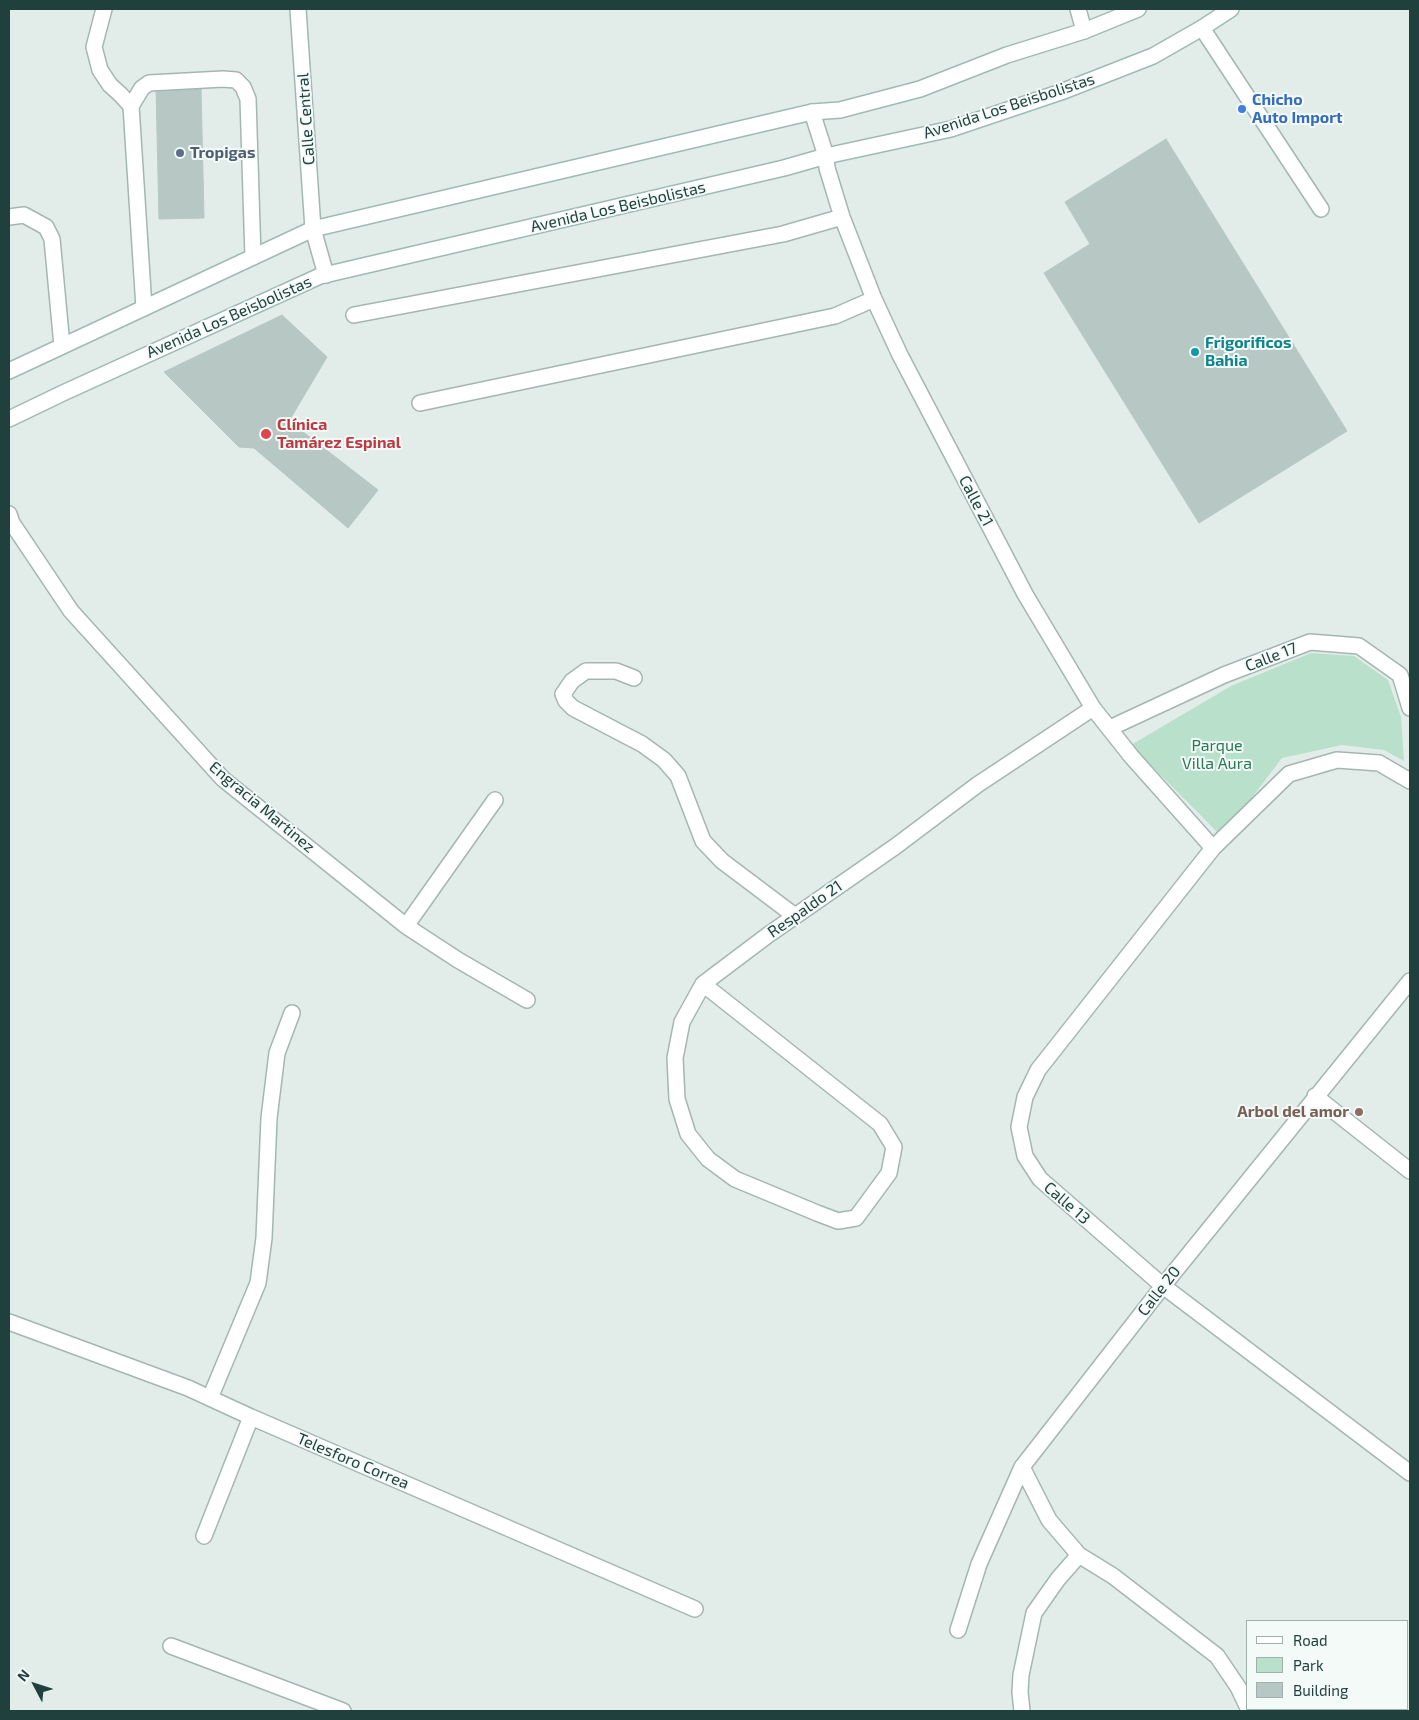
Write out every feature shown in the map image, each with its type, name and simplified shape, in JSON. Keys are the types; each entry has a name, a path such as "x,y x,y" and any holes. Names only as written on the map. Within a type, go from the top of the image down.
{"street":[{"path":"104,9 94,47 100,70 110,85 131,106"},
{"name":"Calle Central","path":"298,9 313,229 326,275"},
{"path":"1078,9 1084,31"},
{"path":"9,371 313,229 812,112 840,110 920,89 1007,55 1084,31 1138,9"},
{"name":"Avenida Los Beisbolistas","path":"9,419 320,276 784,168 826,156 951,129 1061,92 1153,56 1202,28 1230,9"},
{"path":"1202,28 1321,209"},
{"path":"144,308 131,106 142,88 149,83 223,79 236,80 244,86 248,99 253,257"},
{"name":"Calle 21","path":"812,112 842,217 874,299 900,355 1026,594 1093,708 1131,756 1213,848"},
{"path":"9,217 24,215 46,227 52,238 62,346"},
{"path":"354,315 783,234 842,217"},
{"path":"420,403 835,316 874,299"},
{"name":"Engracia Martinez","path":"9,514 12,523 71,611 223,779 406,926 458,960 527,1000"},
{"name":"Calle 17","path":"1110,728 1224,676 1310,642 1359,646 1400,675 1410,708"},
{"path":"634,678 616,671 586,671 572,680 563,694 566,702 572,708 642,744 664,760 678,776 704,842 722,861 795,916"},
{"name":"Respaldo 21","path":"702,984 880,1124 894,1147 889,1174 856,1218 838,1221 736,1180 708,1159 688,1134 677,1098 675,1058 682,1022 702,984 795,916 896,846 977,785 1093,708"},
{"path":"1213,848 1289,774 1337,760 1379,763 1410,781"},
{"path":"406,926 495,800"},
{"name":"Calle 13","path":"1213,848 1038,1070 1025,1097 1019,1127 1025,1156 1040,1179 1162,1286 1410,1473"},
{"name":"Calle 20","path":"958,1630 979,1564 1022,1467 1162,1286 1410,981"},
{"path":"210,1398 258,1283 264,1238 269,1118 277,1053 292,1013"},
{"path":"1315,1096 1410,1171"},
{"name":"Telesforo Correa","path":"9,1322 188,1388 251,1417 695,1608"},
{"path":"204,1536 251,1417"},
{"path":"1022,1467 1049,1520 1079,1555 1113,1576 1217,1656 1238,1687 1246,1705"},
{"path":"1022,1711 1020,1692 1022,1675 1034,1613 1058,1579 1079,1555"},
{"path":"171,1646 343,1711"}],"green space":[{"name":"Parque Villa Aura","path":"1311,653 1354,656 1388,680 1401,717 1404,761 1384,750 1342,745 1282,758 1222,837 1131,745 1231,686"}],"building":[{"name":"Tropigas","path":"201,87 204,218 159,219 156,88"},
{"name":"Frigorificos Bahia","path":"1166,139 1347,431 1199,523 1044,273 1090,244 1065,202"},
{"name":"Clínica Tamárez Espinal","path":"282,315 327,357 289,421 378,490 348,528 254,448 239,447 164,372"}],"place":[{"name":"Chicho Auto Import","path":"1242,109"},
{"name":"Tropigas","path":"180,153"},
{"name":"Frigorificos Bahia","path":"1195,352"},
{"name":"Clínica Tamárez Espinal","path":"266,434"},
{"name":"Arbol del amor","path":"1359,1112"}]}
